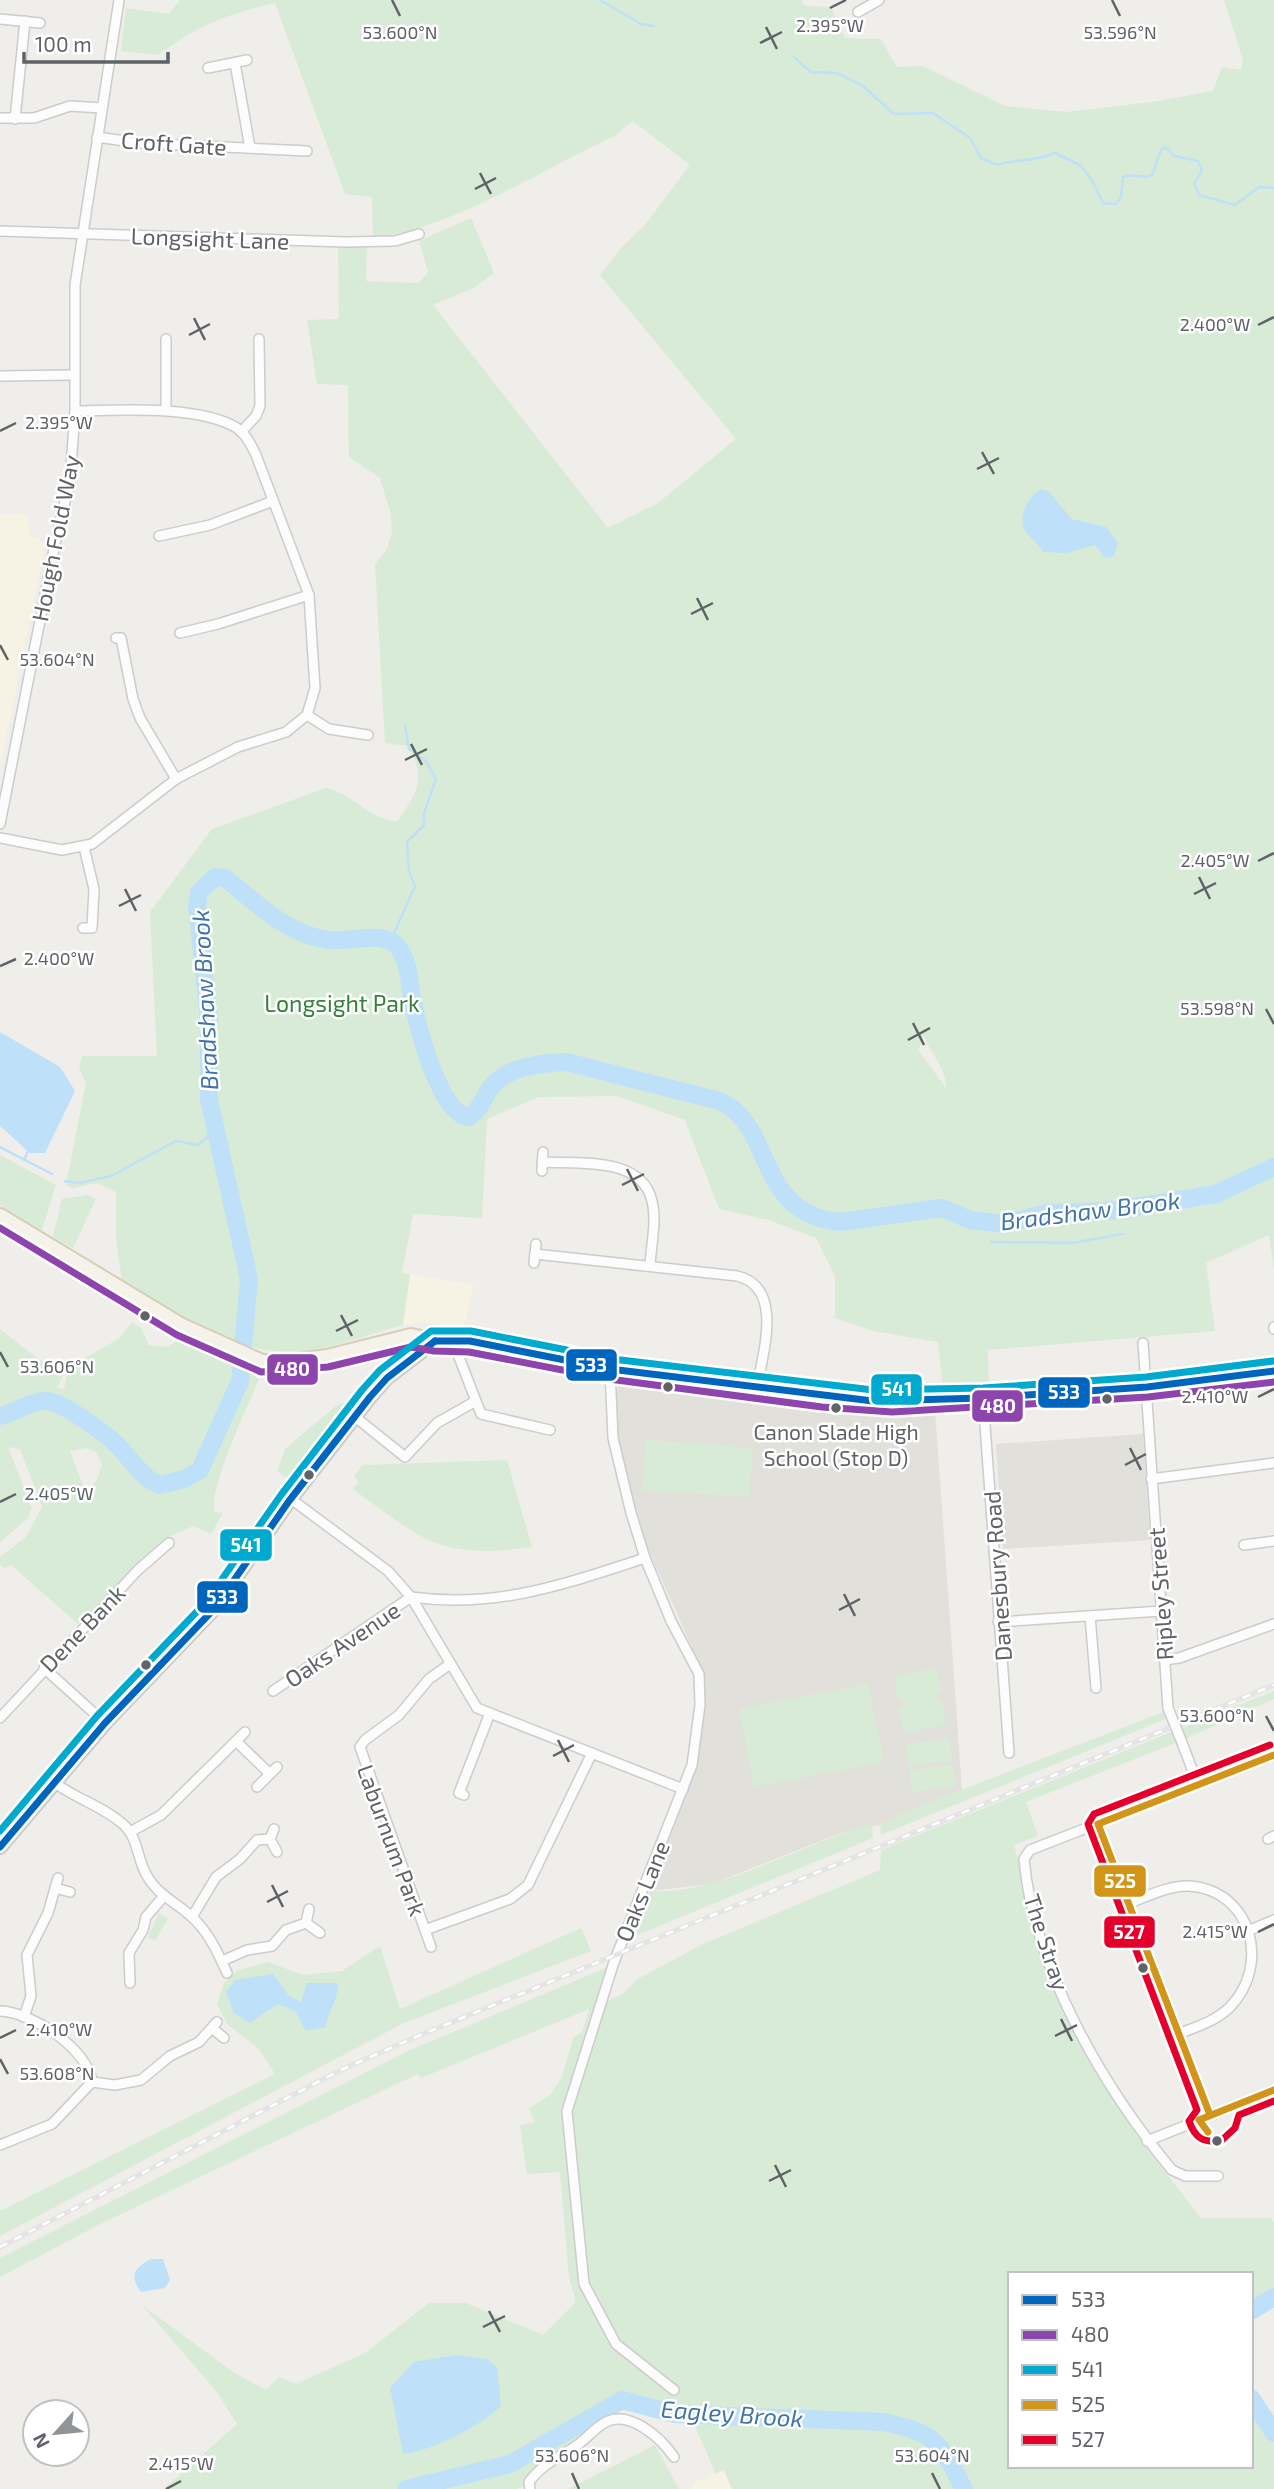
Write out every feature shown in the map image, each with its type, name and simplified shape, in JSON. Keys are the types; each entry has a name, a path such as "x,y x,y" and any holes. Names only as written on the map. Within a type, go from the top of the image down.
{"main road":[{"path":"0,1216 144,1305 224,1348 261,1362 290,1362 327,1357 411,1336 435,1341 452,1339 610,1369 873,1401 983,1398 1147,1387 1274,1371"},
{"path":"0,1846 104,1723 214,1609 291,1499 354,1416 387,1378 435,1341"}],"street":[{"name":"Hough Fold Way","path":"0,824 57,534 70,481 75,411 72,375 74,310 82,234 119,0"},
{"path":"858,12 879,0"},
{"path":"0,19 40,23"},
{"path":"15,119 25,21"},
{"path":"208,68 247,60"},
{"name":"Croft Gate","path":"235,63 250,148"},
{"path":"0,118 34,118 70,106 102,108"},
{"name":"Croft Gate","path":"97,137 139,143 307,149"},
{"name":"Longsight Lane","path":"0,231 345,243 395,241 419,234"},
{"path":"166,336 166,410"},
{"path":"241,432 256,416 260,406 259,337"},
{"path":"0,376 72,375"},
{"path":"0,838 62,850 84,847 109,834 176,779 238,747 286,732 307,715 315,688 309,595 252,447 241,432 218,421 166,410 75,411"},
{"path":"159,535 210,525 274,501"},
{"path":"180,633 218,624 309,595"},
{"path":"116,638 121,638 133,699 140,718 176,779"},
{"path":"307,715 329,729 368,735"},
{"path":"83,928 92,929 95,900 84,847"},
{"path":"542,1162 622,1169 637,1177 652,1199 650,1266"},
{"path":"535,1254 737,1276 756,1286 765,1301 767,1318 757,1388"},
{"path":"452,1339 474,1402 485,1416 550,1430"},
{"name":"Ripley Street","path":"1143,1343 1168,1708 1198,1784"},
{"name":"Oaks Lane","path":"610,1369 613,1438 645,1558 701,1680 695,1753 614,1962 567,2111 584,2284 617,2344 674,2390"},
{"name":"Danesbury Road","path":"983,1398 1009,1753"},
{"path":"354,1416 405,1457 437,1423 474,1402"},
{"path":"1152,1479 1274,1463"},
{"name":"Oaks Avenue","path":"291,1499 388,1571 411,1597"},
{"path":"1244,1545 1274,1541"},
{"name":"Dene Bank","path":"0,1718 138,1570 169,1543"},
{"name":"Oaks Avenue","path":"272,1692 411,1597 463,1600 520,1596 645,1558"},
{"path":"411,1597 473,1703 490,1713 683,1789"},
{"path":"998,1622 1161,1611"},
{"path":"1090,1616 1096,1688"},
{"path":"1164,1660 1274,1624"},
{"name":"Laburnum Park","path":"431,1947 360,1747 365,1740 399,1715 429,1679 450,1664"},
{"path":"44,1668 104,1723"},
{"path":"464,1795 459,1793 490,1713"},
{"path":"130,1832 161,1815 245,1731"},
{"path":"236,1741 274,1771 257,1787"},
{"name":"Laburnum Park","path":"425,1930 510,1899 528,1885 592,1753"},
{"path":"1210,2115 1098,1824 1274,1755"},
{"path":"55,1783 74,1797 103,1808 130,1832 145,1872 163,1897 192,1917 208,1935 227,1973"},
{"name":"The Stray","path":"1098,1824 1030,1850 1026,1854 1025,1867 1042,1937 1058,1982 1103,2075 1147,2141 1178,2174 1217,2176"},
{"path":"192,1917 216,1877 240,1859 257,1840 272,1834 277,1852"},
{"path":"24,2017 31,1996 27,1955 44,1923 58,1878"},
{"path":"1127,1904 1171,1889 1187,1886 1204,1889 1222,1897 1238,1911 1250,1930 1254,1961 1241,1994 1215,2018 1178,2034"},
{"path":"55,1888 70,1892"},
{"path":"130,1983 125,1969 129,1953 143,1930 146,1917 163,1897"},
{"path":"306,1923 309,1909"},
{"path":"1250,1930 1274,1920"},
{"path":"222,1961 247,1950 272,1946 286,1930 306,1923"},
{"path":"306,1923 320,1933"},
{"path":"0,2011 24,2017 52,2032 82,2057 90,2068 92,2082"},
{"path":"92,2082 115,2085 141,2080 170,2056 199,2042 215,2025 224,2038"},
{"path":"0,2145 52,2124 92,2082"},
{"path":"1147,2141 1272,2091 1274,2102"},
{"path":"530,2489 529,2482 538,2470 582,2442 593,2429 614,2419 631,2420 663,2443 674,2457"}],"shaded area":[{"path":"28,514 29,536 38,538 45,546 0,768 0,515"},
{"path":"410,1274 474,1285 464,1327 419,1322 403,1325"},
{"path":"627,1381 863,1411 935,1409 962,1790 880,1825 841,1833 712,1884 650,1891 697,1766 705,1689 703,1672 648,1549 621,1460 612,1406 619,1385"},
{"path":"1143,1434 1150,1540 1003,1549 996,1444"},
{"path":"723,2470 732,2489 692,2489 694,2483"}],"green space":[{"name":"Longsight Park","path":"180,0 801,0 805,6 831,7 845,38 881,39 897,67 923,66 1005,106 1066,112 1152,102 1213,91 1222,67 1241,70 1243,60 1224,0 1274,0 1274,1270 1269,1235 1206,1263 1215,1331 988,1350 989,1387 943,1390 938,1342 873,1331 835,1318 835,1276 816,1238 769,1220 719,1209 685,1120 617,1096 539,1097 487,1119 482,1218 413,1214 402,1273 410,1274 403,1325 321,1348 294,1352 271,1351 249,1346 204,1328 122,1281 116,1238 116,1192 97,1183 72,1188 66,1185 86,1083 79,1069 82,1056 157,1056 150,912 212,829 326,788 345,795 379,817 398,821 411,801 417,785 417,768 409,746 385,743 375,564 387,549 392,533 391,515 380,478 349,457 348,385 317,384 307,320 339,319 338,242 367,242 366,281 419,283 428,272 419,241 471,218 494,273 475,287 433,305 608,528 658,503 736,439 600,275 621,248 645,225 690,165 633,121 614,136 462,212 400,233 373,237 372,197 345,194 275,3 214,22 187,35 158,55 121,51 126,8 169,14","holes":["924,1035 944,1074 946,1088 918,1050"]},
{"path":"0,1155 56,1185 41,1233 0,1205"},
{"path":"88,1195 96,1199 73,1248 53,1237 62,1199"},
{"path":"132,1322 141,1328 149,1345 168,1347 184,1335 259,1379 217,1487 215,1512 223,1513 211,1534 193,1526 166,1538 78,1624 11,1565 4,1568 0,1564 0,1557 26,1537 42,1507 20,1449 8,1447 32,1508 27,1519 0,1542 0,1329 55,1372 67,1366 57,1388 64,1389 69,1367 120,1338","holes":["87,1448 96,1452 102,1465 96,1482 85,1491 70,1451"]},
{"path":"349,1400 357,1403 296,1484 277,1471 285,1449 336,1406"},
{"path":"646,1440 753,1448 749,1497 642,1490"},
{"path":"507,1460 532,1547 475,1551 435,1542 398,1522 353,1489 359,1482 354,1476 363,1465"},
{"path":"932,1669 937,1671 941,1692 936,1694 938,1701 942,1701 946,1722 942,1726 908,1732 903,1730 899,1709 904,1707 902,1700 898,1700 894,1679 898,1675"},
{"path":"868,1684 884,1762 754,1787 739,1709"},
{"path":"1274,1691 1274,1699 1185,1739 1180,1729"},
{"path":"1166,1711 1168,1718 881,1835 880,1825 909,1810"},
{"path":"1174,1731 1178,1742 1026,1802 1038,1836 1014,1845 1048,1973 1087,2059 1135,2133 1201,2218 1270,2218 1274,2222 1274,2288 1253,2302 1253,2272 1008,2272 1008,2468 1253,2468 1253,2414 1274,2443 1274,2489 732,2489 724,2470 716,2474 690,2415 622,2400 601,2412 582,2442 524,2486 516,2489 164,2489 237,2424 217,2392 142,2305 233,2372 266,2390 279,2377 296,2384 365,2353 429,2303 466,2303 543,2335 576,2302 569,2277 560,2172 527,2174 520,2126 535,2122 529,2109 551,2094 562,2077 573,2038 582,2032 589,2009 421,2078 418,2074 102,2223 0,2277 0,2258 408,2051 608,1967 603,2003 624,1993 636,1980 701,1945 880,1870 881,1850","holes":["708,2416 886,2417 934,2432 922,2442 906,2434 853,2425"]},
{"path":"949,1739 952,1760 909,1766 906,1744"},
{"path":"953,1765 956,1786 912,1792 909,1770"},
{"path":"872,1824 873,1838 630,1938 650,1891 678,1890 734,1877 845,1832"},
{"path":"159,1913 168,1919 155,1941 148,1937"},
{"path":"581,1928 591,1951 404,2023 0,2236 0,2211 275,2074 258,2048 227,2024 217,2004 224,1983 236,1971 268,1962 303,1975 342,1971 380,1946 400,2009"},
{"path":"655,2445 679,2489 568,2489"}],"water":[{"path":"1042,489 1048,491 1072,519 1106,527 1118,543 1114,556 1105,558 1095,545 1067,553 1044,552 1026,532 1023,523 1026,506 1033,495"},
{"path":"0,1032 60,1067 75,1091 45,1153 30,1153 0,1126"},
{"path":"273,1974 289,1996 301,2002 307,1983 338,1983 326,2027 306,2031 295,2011 278,2004 250,2023 234,2013 226,1992 235,1980"},
{"path":"151,2259 163,2259 170,2280 165,2288 141,2292 135,2281 135,2273"},
{"path":"456,2355 487,2359 497,2367 501,2406 455,2437 403,2454 390,2388 414,2362"}],"waterway":[{"path":"600,0 641,24 654,26"},
{"path":"794,57 811,72 837,73 863,86 894,114 933,113 970,138 981,158 997,165 1055,153 1080,165 1092,180 1103,203 1116,204 1121,197 1123,177 1152,175 1161,150 1166,147 1174,156 1198,161 1202,170 1194,184 1199,195 1235,205 1259,187 1274,188"},
{"path":"391,940 415,886 409,871 407,842 424,825 424,813 436,779 426,761 409,749 405,726"},
{"name":"Bradshaw Brook","path":"0,1416 35,1402 54,1403 73,1412 103,1433 142,1473 160,1485 184,1479 200,1470 240,1381 249,1279 209,1100 209,1017 197,907 199,892 215,877 225,878 273,917 300,932 329,940 377,938 394,943 406,962 415,1014 432,1069 449,1102 459,1113 469,1117 473,1114 492,1086 507,1074 537,1065 566,1062 720,1101 738,1113 750,1130 779,1187 793,1203 812,1215 840,1222 942,1208 970,1220 1004,1224 1047,1213 1111,1211 1216,1194 1274,1167"},
{"path":"65,1181 79,1183 111,1176 176,1141 198,1145 215,1130"},
{"path":"0,1147 52,1174"},
{"path":"24,1160 28,1151"},
{"path":"991,1242 1072,1243 1123,1234"},
{"name":"Eagley Brook","path":"1253,2310 1274,2297"},
{"name":"Eagley Brook","path":"406,2489 510,2464 622,2400 675,2414 883,2422 901,2426 926,2435 934,2442 942,2450 964,2489"},
{"name":"Eagley Brook","path":"1253,2401 1274,2433"}],"railway":[{"path":"0,2247 343,2069 1274,1685"}],"transit line":[{"name":"480","path":"0,1228 177,1335 261,1372 328,1367 411,1347 469,1352 609,1379 822,1407 892,1412 1148,1397 1274,1382"},
{"name":"541","path":"0,1831 97,1716 206,1602 281,1495 362,1390 380,1370 431,1331 471,1331 612,1359 873,1390 983,1388 1146,1377 1273,1361"},
{"name":"533","path":"435,1341 470,1341 610,1369 873,1401 983,1398 1147,1387 1274,1371"},
{"name":"533","path":"0,1847 105,1723 214,1609 289,1501 370,1397 387,1378 435,1341"},
{"name":"527","path":"1270,1745 1094,1814 1088,1824 1197,2110 1189,2121 1194,2132 1205,2140 1221,2141 1235,2128 1239,2115 1274,2101"},
{"name":"525","path":"1210,2115 1098,1824 1274,1755"},
{"name":"525","path":"1208,2132 1199,2120 1274,2090"}],"place":[{"name":"Canon Slade High School (Stop D)","path":"836,1408"}]}
